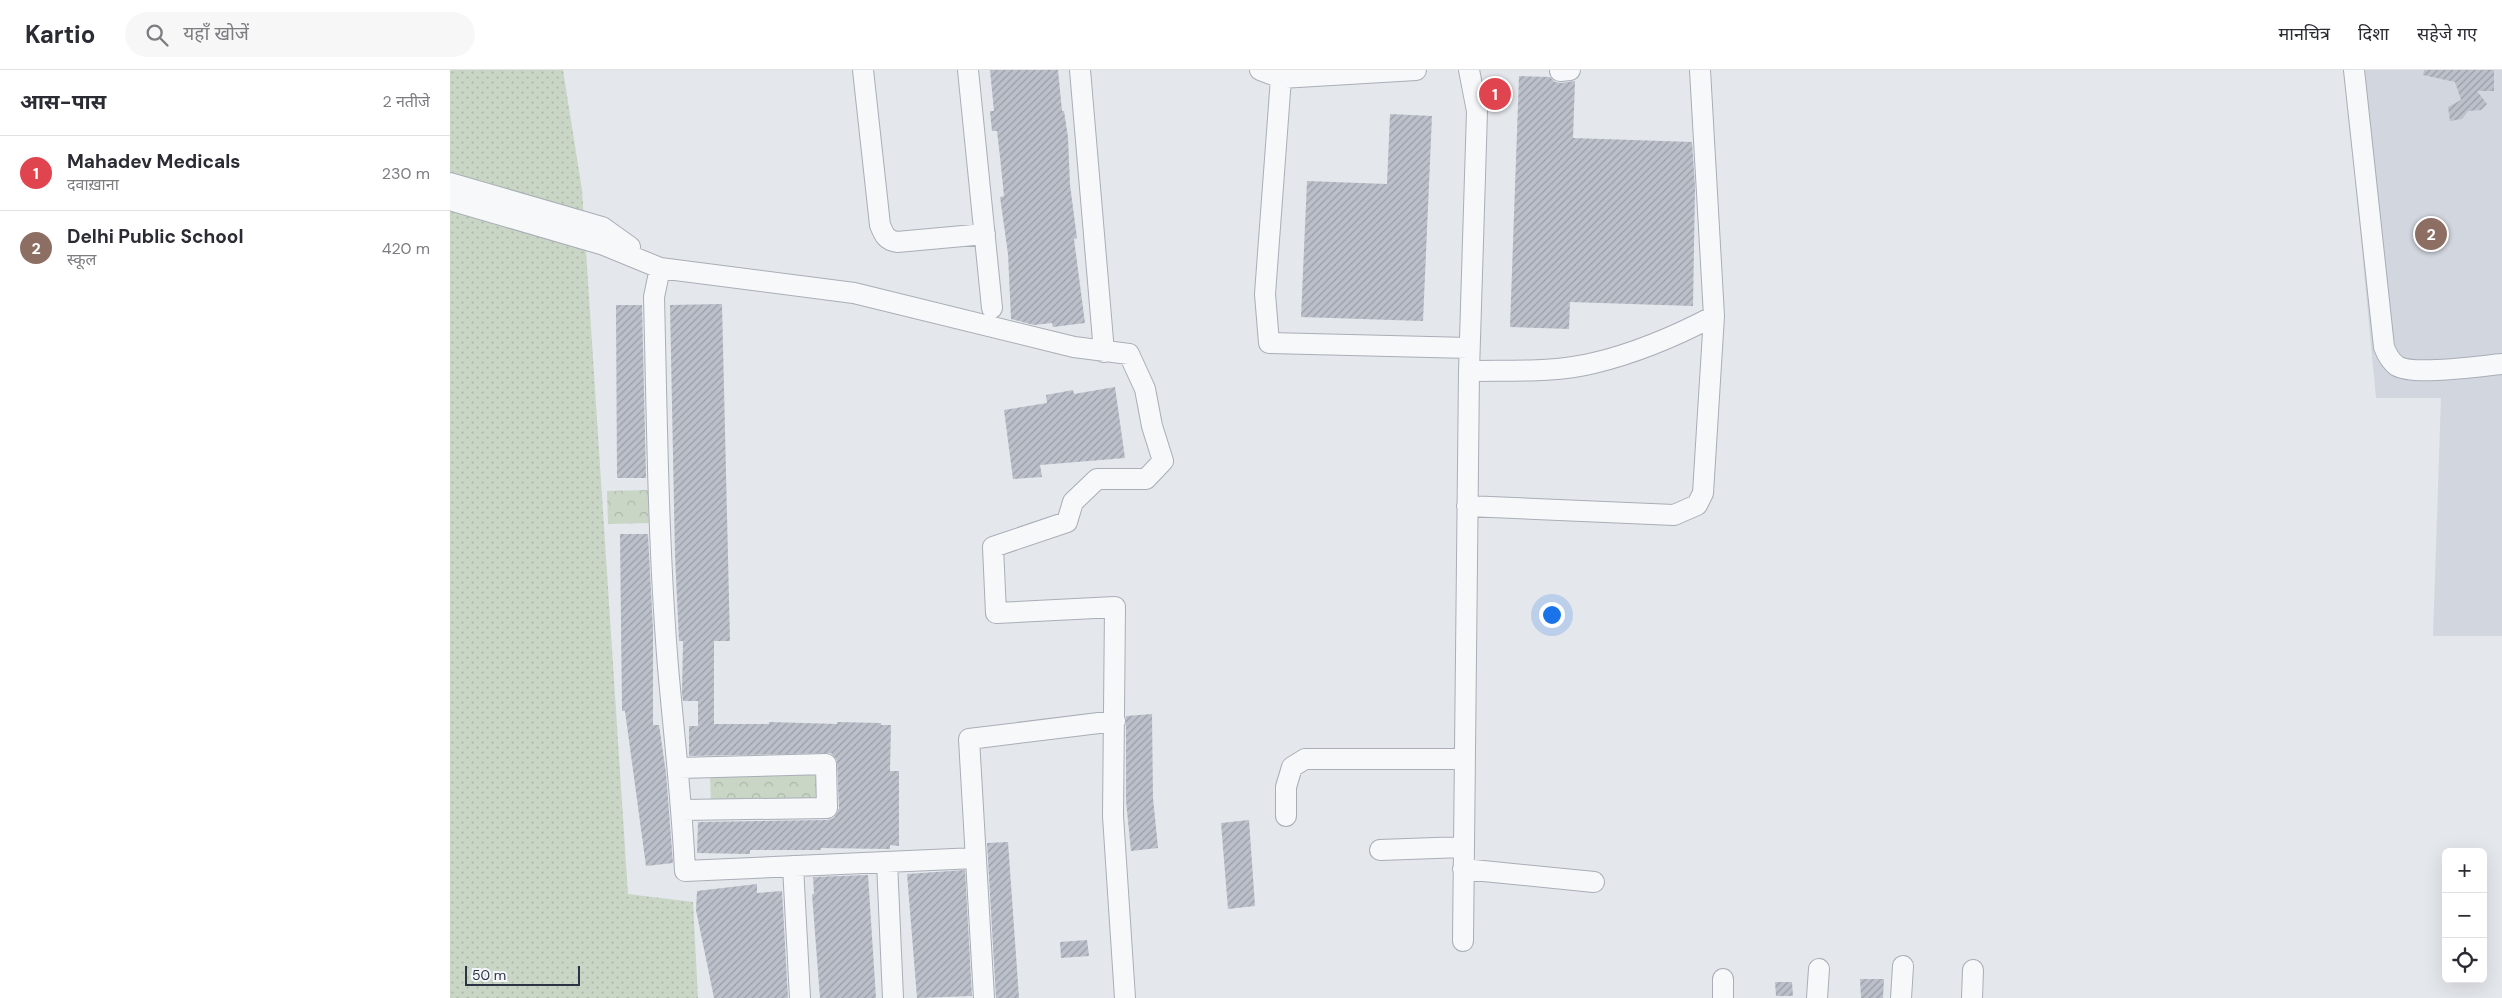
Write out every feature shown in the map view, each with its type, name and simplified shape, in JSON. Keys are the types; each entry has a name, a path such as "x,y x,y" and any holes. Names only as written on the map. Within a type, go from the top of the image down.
{"street":[{"path":"863,70 880,225 885,237 897,242 985,234"},
{"path":"968,70 992,308"},
{"path":"1080,70 1104,352"},
{"path":"1260,70 1280,78 1416,70"},
{"path":"1463,941 1469,348 1477,110 1469,70"},
{"path":"1560,71 1570,70"},
{"path":"1467,506 1674,515 1696,505 1703,493 1714,316 1700,70"},
{"path":"2354,70 2384,347 2389,360 2399,367 2415,371 2502,364"},
{"path":"1280,78 1265,294 1268,343 1469,348"},
{"path":"450,183 602,228 660,268"},
{"path":"450,200 604,245 660,268 854,293 1104,352 1129,354 1146,389 1152,426 1163,461 1146,480 1097,480 1073,502 1067,522 993,546 996,613 1115,607 1113,816 1125,998"},
{"path":"660,268 654,297 660,537 668,667 682,810 685,871 976,858"},
{"path":"1469,371 1537,370 1593,364 1675,336 1714,316"},
{"path":"984,998 969,739 1115,721"},
{"path":"1286,816 1286,787 1292,767 1305,758 1464,760"},
{"path":"678,768 826,764 827,808 682,810"},
{"path":"1380,850 1464,847"},
{"path":"887,862 893,998"},
{"path":"793,866 800,998"},
{"path":"1463,868 1594,882"},
{"path":"1901,998 1903,966"},
{"path":"1817,998 1819,970"},
{"path":"1972,998 1973,970"}],"shaded area":[{"path":"2345,70 2502,70 2502,636 2433,636 2441,398 2376,398"}],"green space":[{"path":"450,70 563,70 582,190 628,894 693,902 698,998 450,998"},
{"path":"648,490 649,523 608,524 607,491"},
{"path":"819,770 819,800 711,803 710,774"}],"building":[{"path":"990,70 1058,70 1062,111 1064,111 1068,137 1070,185 1077,238 1074,239 1085,323 1053,327 1052,323 1034,325 1011,319 1008,254 1000,197 1004,196 997,131 992,131 990,111 994,111"},
{"path":"2424,70 2494,70 2494,91 2477,91 2487,104 2481,110 2468,111 2462,119 2450,121 2448,107 2461,100 2455,82 2423,75"},
{"path":"1519,76 1550,77 1555,82 1561,83 1575,81 1573,138 1692,142 1695,187 1693,306 1570,302 1569,329 1510,327"},
{"path":"1390,114 1432,116 1423,321 1301,317 1307,181 1387,184"},
{"path":"722,304 730,641 714,641 714,724 769,724 769,722 837,724 837,722 891,725 890,771 899,771 899,846 890,845 890,849 821,848 821,850 750,850 750,854 697,853 698,822 827,820 834,818 839,808 837,760 831,753 689,756 689,726 698,726 698,701 683,701 682,693 683,641 679,641 675,556 670,305"},
{"path":"616,305 642,305 646,478 617,478"},
{"path":"1115,387 1125,458 1040,465 1042,477 1013,479 1004,410 1047,403 1046,395 1073,390 1074,394"},
{"path":"620,534 648,534 653,629 653,725 659,725 666,773 673,863 646,866 625,711 622,711"},
{"path":"1152,714 1153,798 1158,848 1131,851 1126,801 1126,716"},
{"path":"1249,820 1255,906 1228,909 1221,823"},
{"path":"1008,842 1019,998 996,998 987,843"},
{"path":"965,870 972,996 917,998 907,874"},
{"path":"868,875 876,998 820,998 812,894 814,894 813,877"},
{"path":"757,884 757,893 782,891 788,998 714,998 696,910 697,891"},
{"path":"1087,940 1089,956 1061,958 1060,942"},
{"path":"1860,979 1884,979 1883,998 1861,998"},
{"path":"1775,982 1792,982 1793,996 1776,996"}],"place":[{"name":"Mahadev Medicals","path":"1495,94"},
{"name":"Delhi Public School","path":"2431,234"}]}
